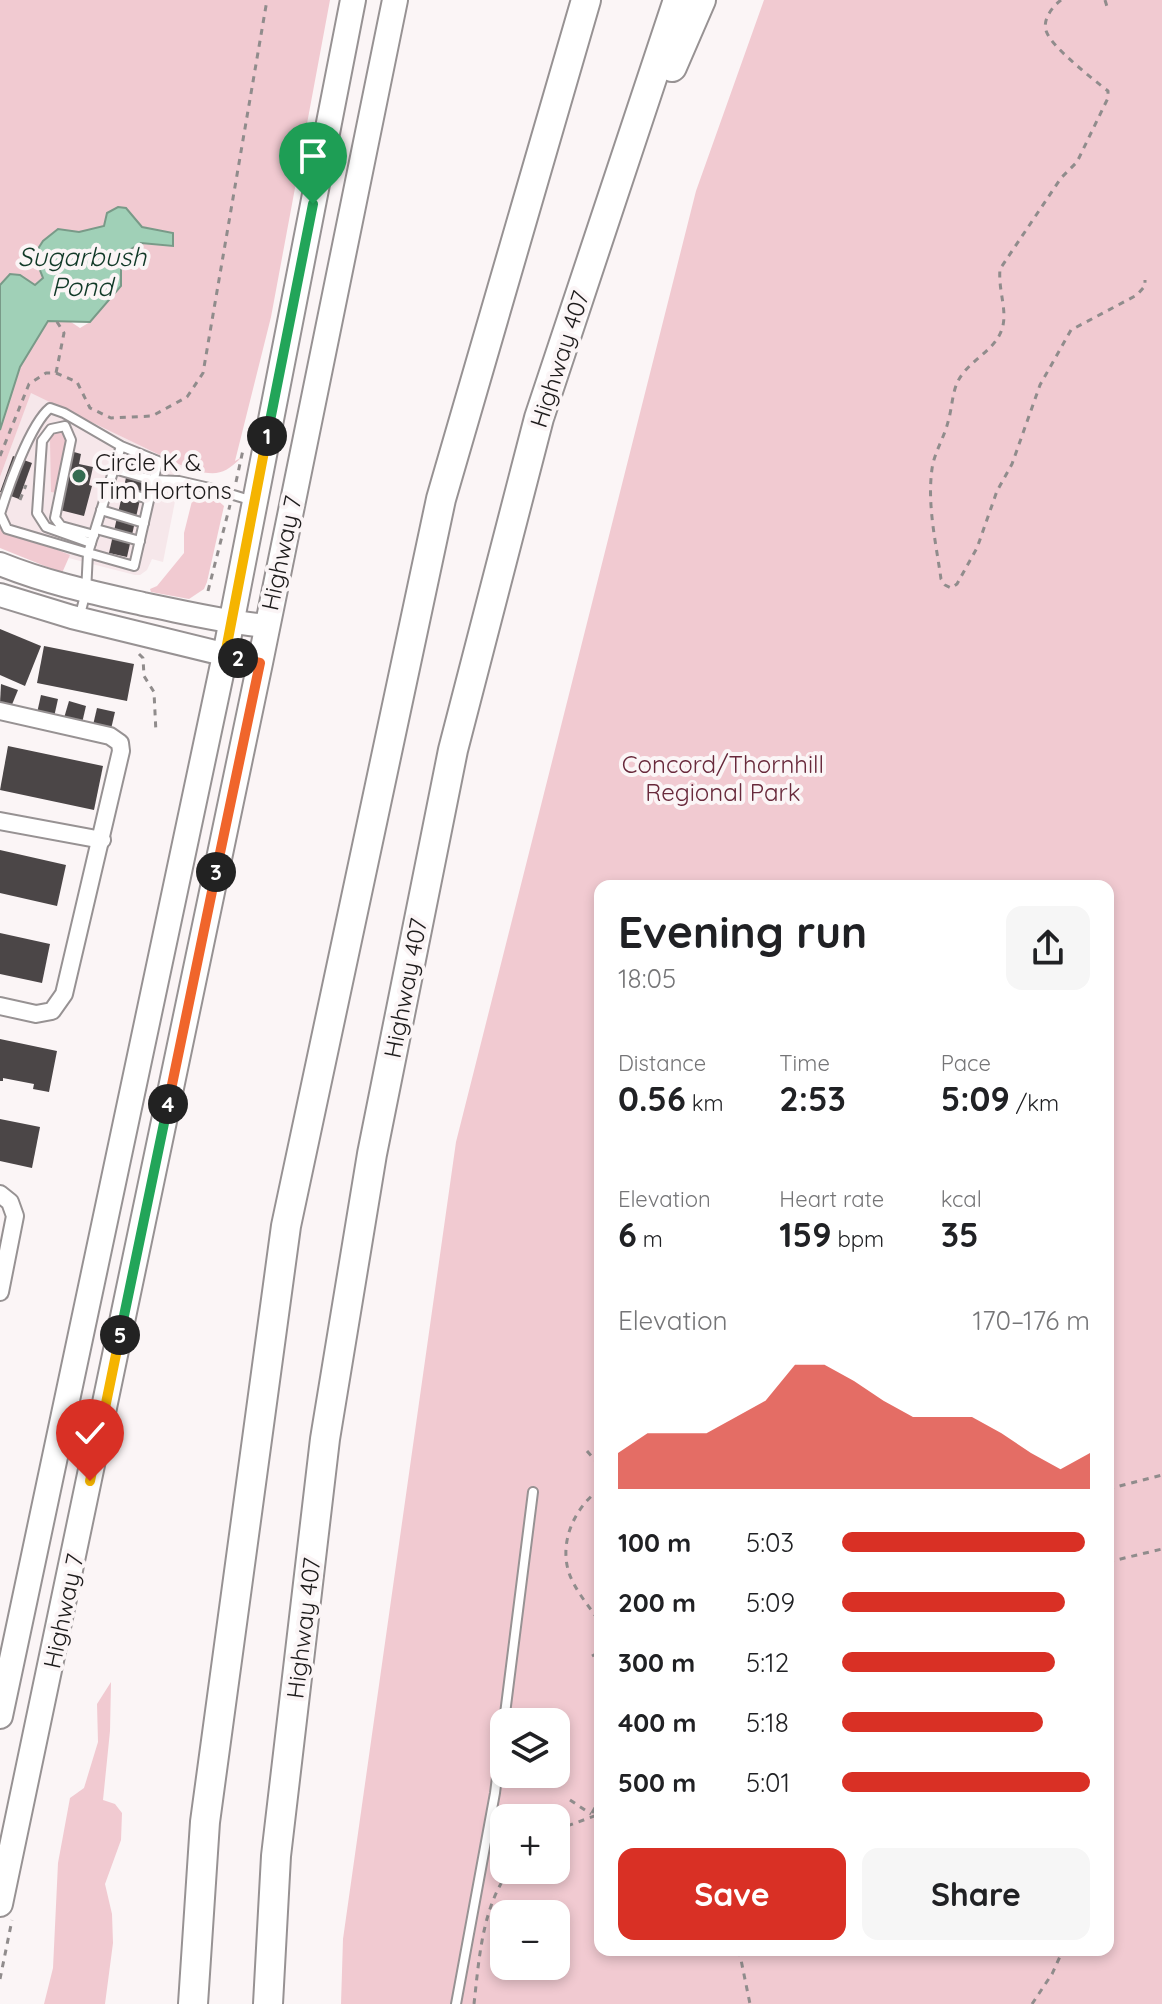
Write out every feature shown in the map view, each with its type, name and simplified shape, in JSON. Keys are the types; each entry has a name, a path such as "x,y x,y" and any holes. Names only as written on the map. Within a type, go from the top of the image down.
{"highway":[{"name":"Highway 407","path":"268,2004 276,1856 325,1439 372,1154 453,750 539,418 678,0"},
{"path":"615,191 701,0"},
{"path":"193,2004 205,1822 286,1226 441,499 582,5"}],"main road":[{"name":"Highway 7","path":"0,1716 225,655 353,0"},
{"name":"Highway 7","path":"0,1904 260,663 395,0"}],"street":[{"path":"0,564 32,577 86,592 231,622 266,626"},
{"path":"0,595 79,619 260,663"},
{"path":"0,711 110,736 120,743 121,751 64,994 52,1011 36,1014 0,1006"},
{"path":"0,821 102,840"},
{"path":"0,1194 10,1202 15,1216 0,1292"}],"lane":[{"path":"50,408 121,446 158,461 153,480 134,566 7,529 0,514 42,414 50,408"},
{"path":"94,535 61,526 55,518 71,440 65,426 51,429 42,441 37,513 46,527 94,535 140,541"},
{"path":"79,619 86,592 88,553 121,446"},
{"path":"114,469 153,480 191,484 254,501"},
{"path":"108,488 149,499"},
{"path":"101,510 144,523"},
{"path":"456,2004 495,1793 533,1492"}],"path":[{"path":"0,456 29,384 46,373 56,373 77,382 90,408 111,418 152,416 187,397 203,373 267,0"},
{"path":"1061,0 1051,7 1047,34 1070,59 1108,91 1108,98 1077,162 1061,178 1000,269 998,286 1005,315 998,338 959,378 932,468 933,529 941,579 945,585 951,588 957,584 977,548 1040,385 1071,330 1137,295 1145,286 1145,280"},
{"path":"1105,0 1108,10"},
{"path":"54,317 64,333 56,373"},
{"path":"137,651 143,658 144,676 154,692 156,733"},
{"path":"587,1451 594,1459"},
{"path":"1114,1487 1162,1475"},
{"path":"594,1495 573,1518 566,1547 569,1574 594,1613"},
{"path":"1114,1561 1162,1549"},
{"path":"570,1800 590,1815"},
{"path":"590,1815 594,1809"},
{"path":"570,1824 594,1815"},
{"path":"474,2004 480,1951 491,1908 503,1884"},
{"path":"740,1956 750,2004"},
{"path":"1032,2004 1060,1956"}],"shaded area":[{"path":"31,392 182,466 163,562 152,559 147,570 135,575 49,553 0,532 0,477"}],"green space":[{"path":"0,0 330,0 271,317 235,461 242,457 225,470 215,473 193,471 31,393 0,477 0,430 20,367 48,321 71,322 80,328 90,322 103,255 107,213 104,226 79,232 58,229 38,248 34,255 44,278 35,285 20,275 10,274 0,285"},
{"name":"Concord/Thornhill Regional Park","path":"764,0 1162,0 1162,2004 341,2004 343,1939 456,1142 696,191"},
{"path":"62,431 67,435 67,443 57,493 51,492 50,440 55,432"},
{"path":"0,493 8,496 0,517"},
{"path":"191,493 215,498 224,506 207,582 204,589 189,599 151,592 150,589 157,586 184,553 184,533 193,497"},
{"path":"0,517 10,531 70,555 62,573 0,548"},
{"path":"111,1682 103,1800 115,1804 122,1813 121,1840 105,1884 112,1914 113,1943 105,2004 44,2004 53,1968 58,1863 70,1798 84,1788 98,1742 97,1704"}],"water":[{"name":"Sugarbush Pond","path":"118,207 126,208 142,227 173,233 173,246 141,243 121,255 121,286 90,322 48,321 20,367 0,430 0,285 10,274 20,275 35,285 43,278 34,255 43,241 58,229 79,232 104,226 107,213"}],"building":[{"name":"Circle K & Tim Hortons","path":"74,452 81,454 79,464 93,467 89,485 92,486 84,516 60,510"},
{"path":"13,456 32,463 19,499 0,492"},
{"path":"130,460 148,464 127,557 109,553"},
{"path":"0,629 41,646 25,686 0,675"},
{"path":"44,646 134,664 127,701 37,683"},
{"path":"1,684 18,690 11,707 0,703"},
{"path":"41,695 58,699 54,717 37,713"},
{"path":"69,701 86,706 82,723 64,718"},
{"path":"97,708 115,712 111,729 93,725"},
{"path":"8,746 103,766 94,810 0,790"},
{"path":"0,850 66,865 57,906 0,893"},
{"path":"0,933 50,944 42,983 0,974"},
{"path":"0,1039 57,1051 49,1092 33,1089 34,1084 3,1078 0,1081"},
{"path":"0,1119 40,1127 32,1168 0,1161"}],"place":[{"name":"Circle K & Tim Hortons","path":"79,476"}],"route":[{"path":"90,1481 260,663 225,655 313,204"}]}
